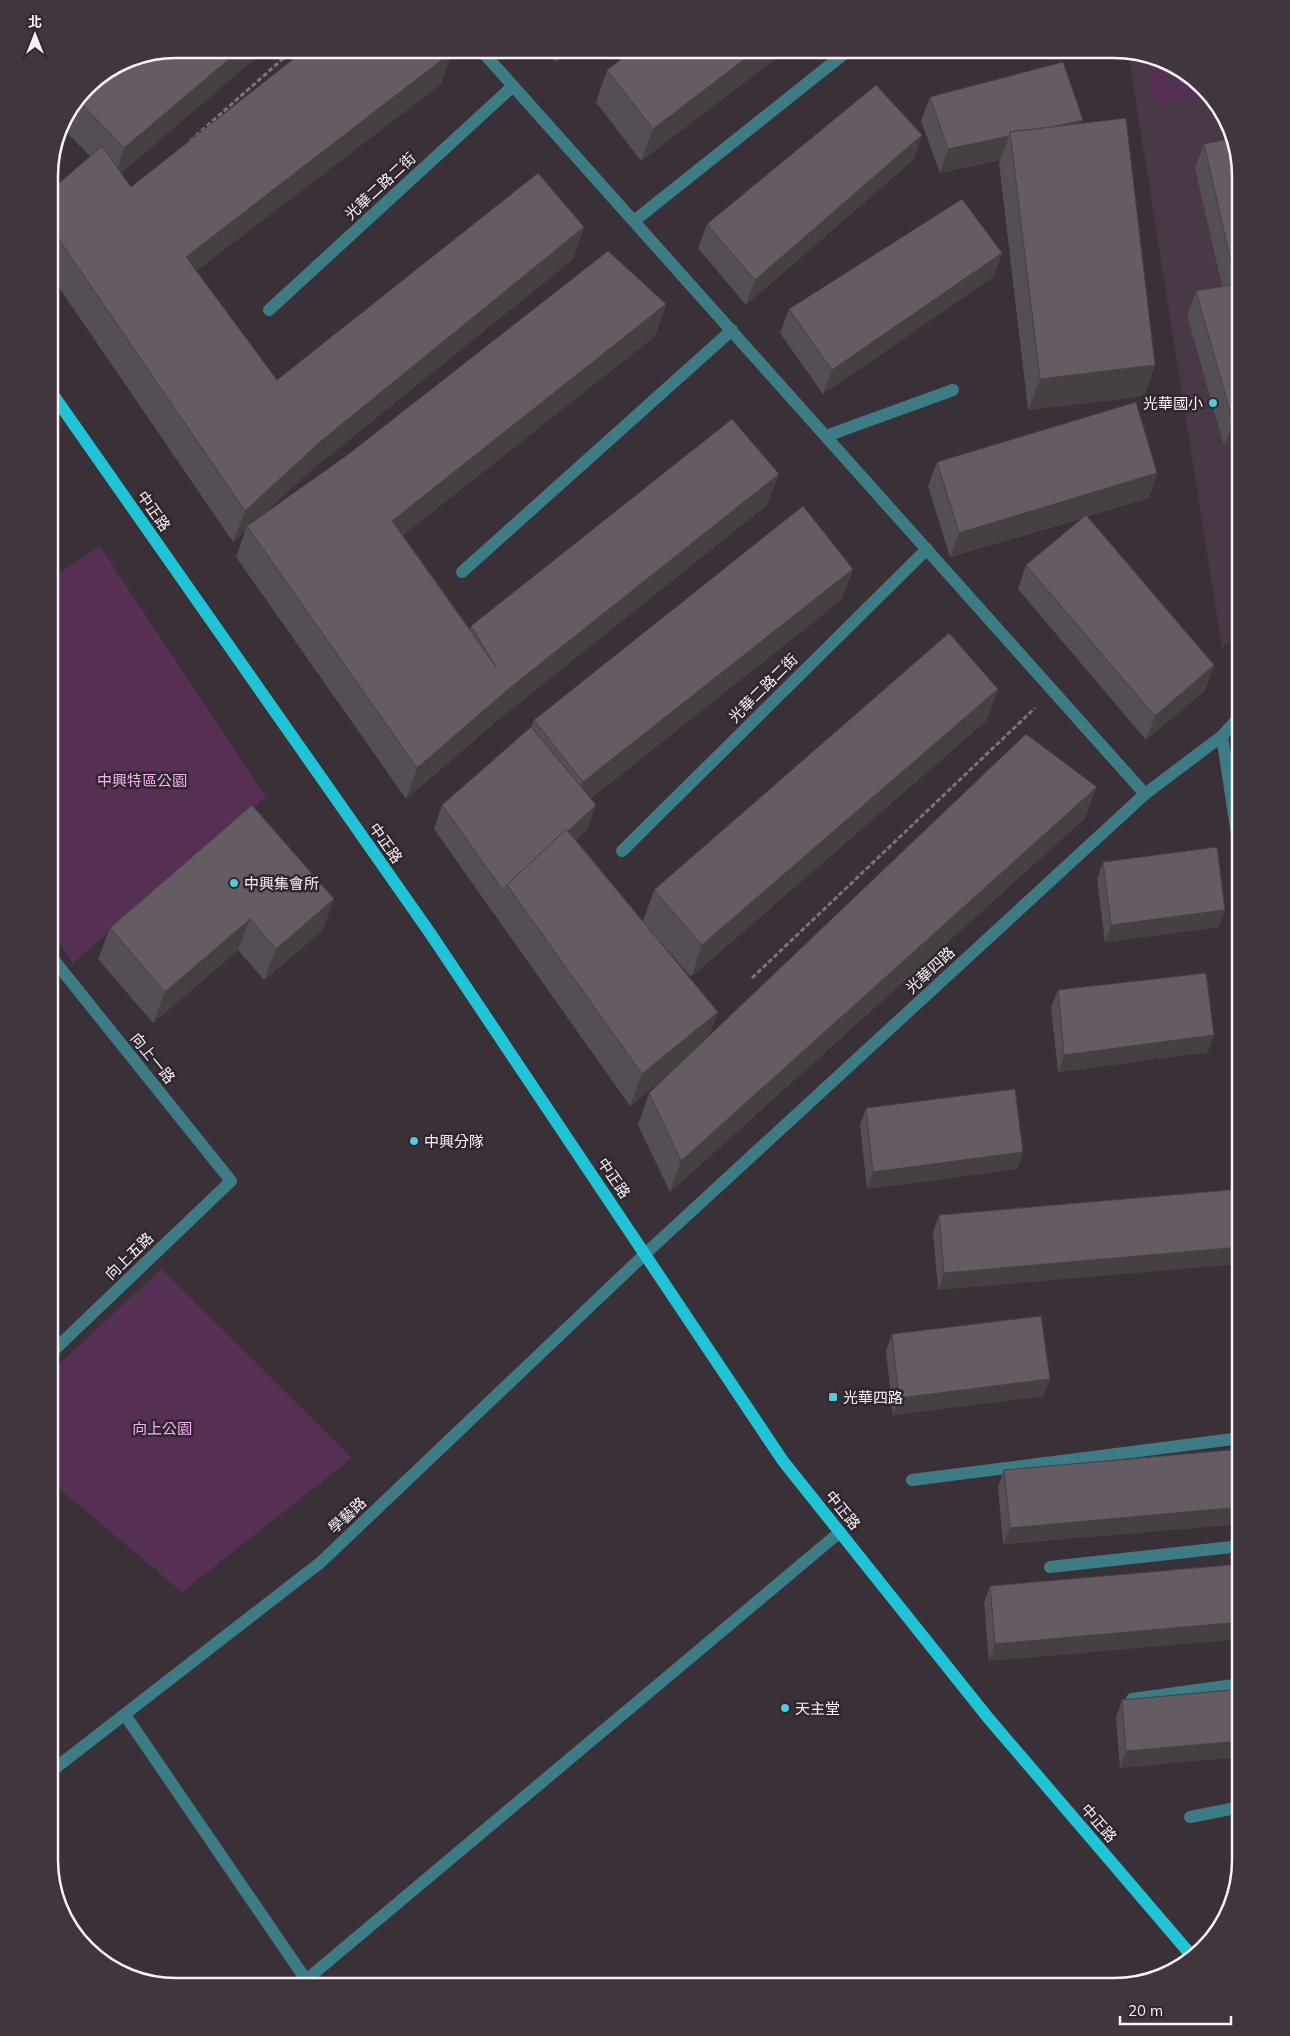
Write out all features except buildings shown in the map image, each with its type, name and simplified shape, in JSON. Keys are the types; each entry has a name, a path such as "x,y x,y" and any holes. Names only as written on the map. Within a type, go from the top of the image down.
{"main road":[{"name":"中正路","path":"58,402 430,933 783,1461 989,1720 1189,1952"}],"street":[{"path":"488,58 1145,794"},
{"path":"634,221 839,58"},
{"name":"光華二路二街","path":"269,310 513,86"},
{"path":"462,572 732,330"},
{"path":"826,436 953,390"},
{"name":"光華二路二街","path":"622,851 927,549"},
{"name":"光華四路","path":"645,1254 1145,794 1222,736 1232,725"},
{"path":"1222,736 1232,801"},
{"name":"向上一路","path":"58,965 231,1181"},
{"name":"向上五路","path":"58,1346 231,1181"},
{"name":"學藝路","path":"58,1766 321,1562 645,1254"},
{"path":"912,1480 1232,1439"},
{"path":"315,1978 840,1532"},
{"path":"1050,1567 1232,1547"},
{"path":"1132,1699 1232,1685"},
{"path":"125,1714 304,1978"},
{"path":"1190,1816 1232,1809"}],"path":[{"path":"185,145 284,58"},
{"path":"752,978 1054,691"}],"shaded area":[{"name":"光華國小","path":"1129,59 1153,64 1167,70 1180,77 1192,87 1213,110 1226,137 1230,152 1232,175 1232,639 1222,648"}],"green space":[{"path":"1148,63 1180,77 1203,98 1154,105"},
{"name":"中興特區公園","path":"100,546 266,797 73,963 58,942 58,574"},
{"name":"向上公園","path":"161,1269 352,1458 182,1592 58,1488 58,1366"}],"place":[{"name":"光華國小","path":"1213,403"},
{"name":"中興集會所","path":"234,883"},
{"name":"中興分隊","path":"414,1141"},
{"name":"光華四路","path":"833,1397"},
{"name":"天主堂","path":"785,1708"}]}
